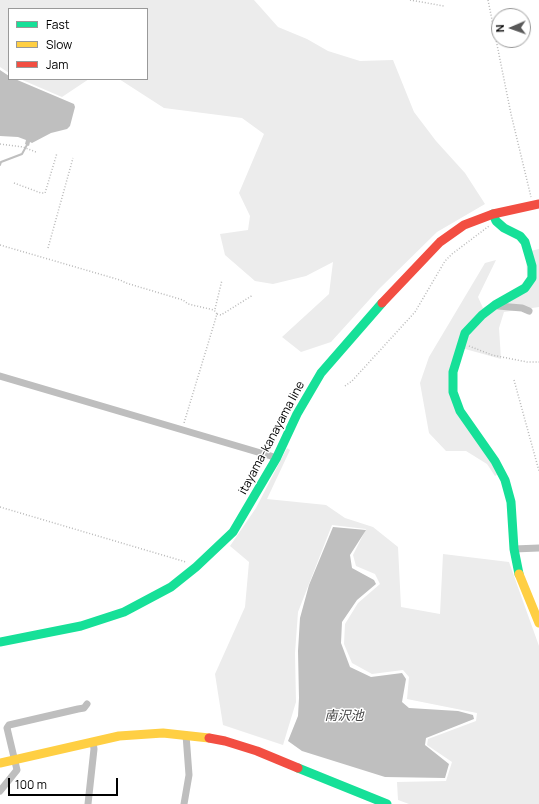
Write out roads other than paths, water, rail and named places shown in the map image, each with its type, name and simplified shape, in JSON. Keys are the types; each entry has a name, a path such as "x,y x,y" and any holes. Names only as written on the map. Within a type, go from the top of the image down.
{"street":[{"name":"itayama-kanayama line","path":"0,642 80,626 124,612 171,587 196,567 233,532 276,459 297,414 321,373 390,293 440,242 464,225 495,218 536,204"},
{"path":"495,218 504,228 520,236 524,242 530,257 532,278 525,288 495,305 465,333 453,372 452,383 460,412 495,461 504,480 511,502 514,549 518,572 539,623"},
{"path":"495,305 522,308 529,311"},
{"path":"0,376 271,456 276,459"},
{"path":"514,549 539,548"},
{"path":"0,791 17,770 7,728 9,725 84,708 87,704"},
{"path":"0,763 119,736 163,733 211,738 257,751 386,804"},
{"path":"184,804 189,775 186,736"},
{"path":"88,804 94,749 93,742"}],"water":[{"path":"0,70 8,75 8,80 17,80 74,104 75,107 70,126 67,129 51,133 32,143 30,142 29,146 25,144 26,140 18,137 0,136"},
{"name":"南沢池","path":"333,527 366,530 350,555 352,568 374,580 376,584 357,600 342,622 341,643 350,667 371,677 402,673 406,679 402,702 409,708 458,711 473,715 474,719 426,738 425,745 449,764 445,778 385,777 302,751 288,741 298,716 298,651 300,618 309,585"}],"waterway":[{"path":"0,165 1,162 22,154 28,143"}]}
